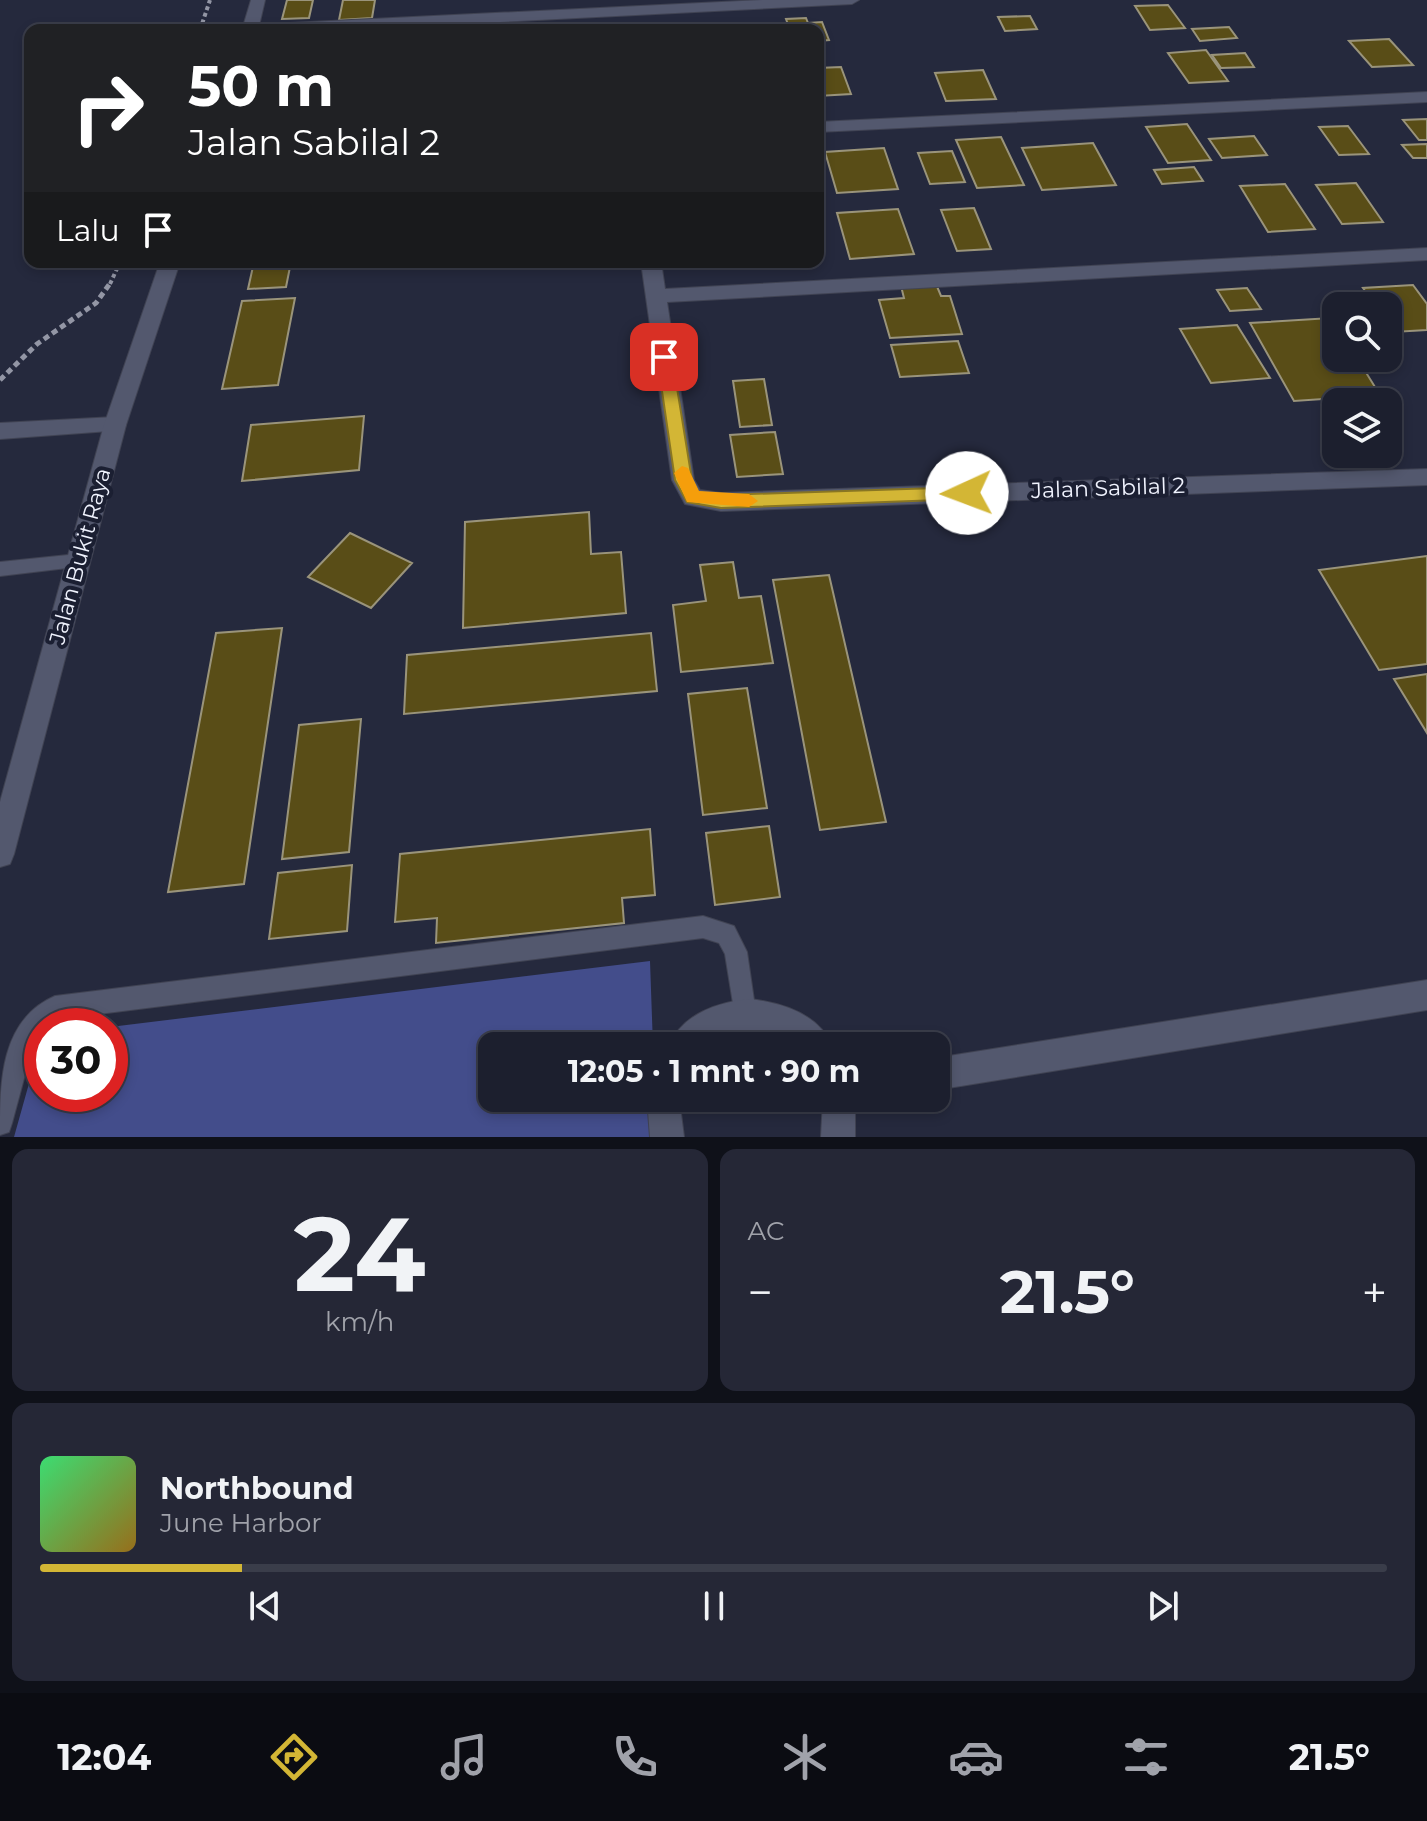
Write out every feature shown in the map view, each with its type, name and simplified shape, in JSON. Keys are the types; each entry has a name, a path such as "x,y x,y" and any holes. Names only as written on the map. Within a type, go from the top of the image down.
{"street":[{"path":"252,24 258,0"},
{"path":"370,24 852,0"},
{"path":"824,127 1427,97"},
{"path":"655,296 1424,258"},
{"name":"Jalan Bukit Raya","path":"0,854 115,425 168,268"},
{"name":"Jalan Sabilal 2","path":"652,268 683,480 693,498 737,501 1427,477"},
{"path":"0,431 115,425"},
{"path":"950,1072 1427,995"},
{"path":"702,1032 716,1021 744,1014 769,1016 800,1032"},
{"path":"664,1112 667,1137"},
{"path":"838,1137 839,1112"}],"lane":[{"path":"0,569 78,561"},
{"path":"0,1123 22,1042 32,1023 55,1008 703,927 726,934 736,952 744,1014"}],"path":[{"path":"202,24 210,0"},
{"path":"0,380 37,344 89,311 112,287 118,268"}],"shaded area":[{"path":"650,961 653,1032 478,1032 478,1112 654,1112 655,1137 14,1137 24,1101 24,1112 128,1112 128,1025"}],"building":[{"path":"287,0 313,0 309,18 282,19"},
{"path":"343,0 375,0 372,18 339,20"},
{"path":"1168,5 1185,28 1150,30 1135,6"},
{"path":"1030,16 1037,29 1005,31 998,17"},
{"path":"806,18 808,23 823,24 788,24 786,19"},
{"path":"1229,27 1237,38 1200,41 1192,29"},
{"path":"1389,39 1413,65 1372,67 1349,41"},
{"path":"1206,50 1228,81 1189,83 1168,53"},
{"path":"1245,53 1254,67 1221,68 1212,55"},
{"path":"841,67 851,94 824,96 824,68"},
{"path":"983,70 996,99 946,101 935,73"},
{"path":"1427,119 1427,140 1419,140 1403,120"},
{"path":"1187,124 1211,160 1168,163 1146,127"},
{"path":"1348,126 1369,154 1339,155 1319,127"},
{"path":"1254,136 1267,155 1222,158 1209,139"},
{"path":"1001,137 1024,185 977,188 956,140"},
{"path":"1093,143 1116,185 1042,190 1022,148"},
{"path":"1427,144 1427,158 1413,158 1402,145"},
{"path":"884,148 898,189 837,193 825,152"},
{"path":"952,151 965,182 930,184 918,153"},
{"path":"1194,167 1203,181 1162,184 1154,170"},
{"path":"1356,183 1383,222 1342,224 1316,185"},
{"path":"1285,184 1315,229 1268,232 1240,186"},
{"path":"974,208 991,249 957,251 941,210"},
{"path":"898,209 914,254 850,259 837,213"},
{"path":"253,268 290,268 286,287 248,289"},
{"path":"936,284 941,296 950,296 962,334 890,338 879,300 904,298 901,286"},
{"path":"1413,285 1427,304 1427,330 1402,331 1402,292 1366,292 1363,288"},
{"path":"1247,288 1261,309 1230,311 1217,290"},
{"path":"295,298 278,385 222,389 242,301"},
{"path":"1322,319 1322,372 1366,372 1376,388 1322,388 1322,399 1294,401 1250,323"},
{"path":"1237,325 1270,378 1211,383 1180,329"},
{"path":"958,341 969,373 900,377 891,345"},
{"path":"764,379 772,425 740,427 733,381"},
{"path":"364,416 359,470 242,481 251,425"},
{"path":"775,432 783,474 737,477 730,435"},
{"path":"589,512 591,554 621,552 626,613 463,628 465,522"},
{"path":"350,533 412,563 371,608 308,577"},
{"path":"1427,556 1427,664 1379,670 1319,570"},
{"path":"733,562 739,598 761,596 773,663 681,672 673,605 706,601 700,565"},
{"path":"829,575 886,822 820,830 773,580"},
{"path":"282,628 244,884 168,892 216,633"},
{"path":"651,633 657,691 404,714 407,655"},
{"path":"1427,674 1427,733 1394,679"},
{"path":"747,688 767,808 703,815 688,694"},
{"path":"361,719 349,852 282,859 299,725"},
{"path":"769,826 780,897 715,905 706,833"},
{"path":"650,829 655,895 622,898 624,923 436,943 437,918 395,922 400,854"},
{"path":"352,865 347,931 269,939 278,873"}],"slow traffic":[{"path":"682,473 693,498 721,502 749,501"}],"route":[{"path":"664,357 683,480 693,498 721,502 967,493"}]}
